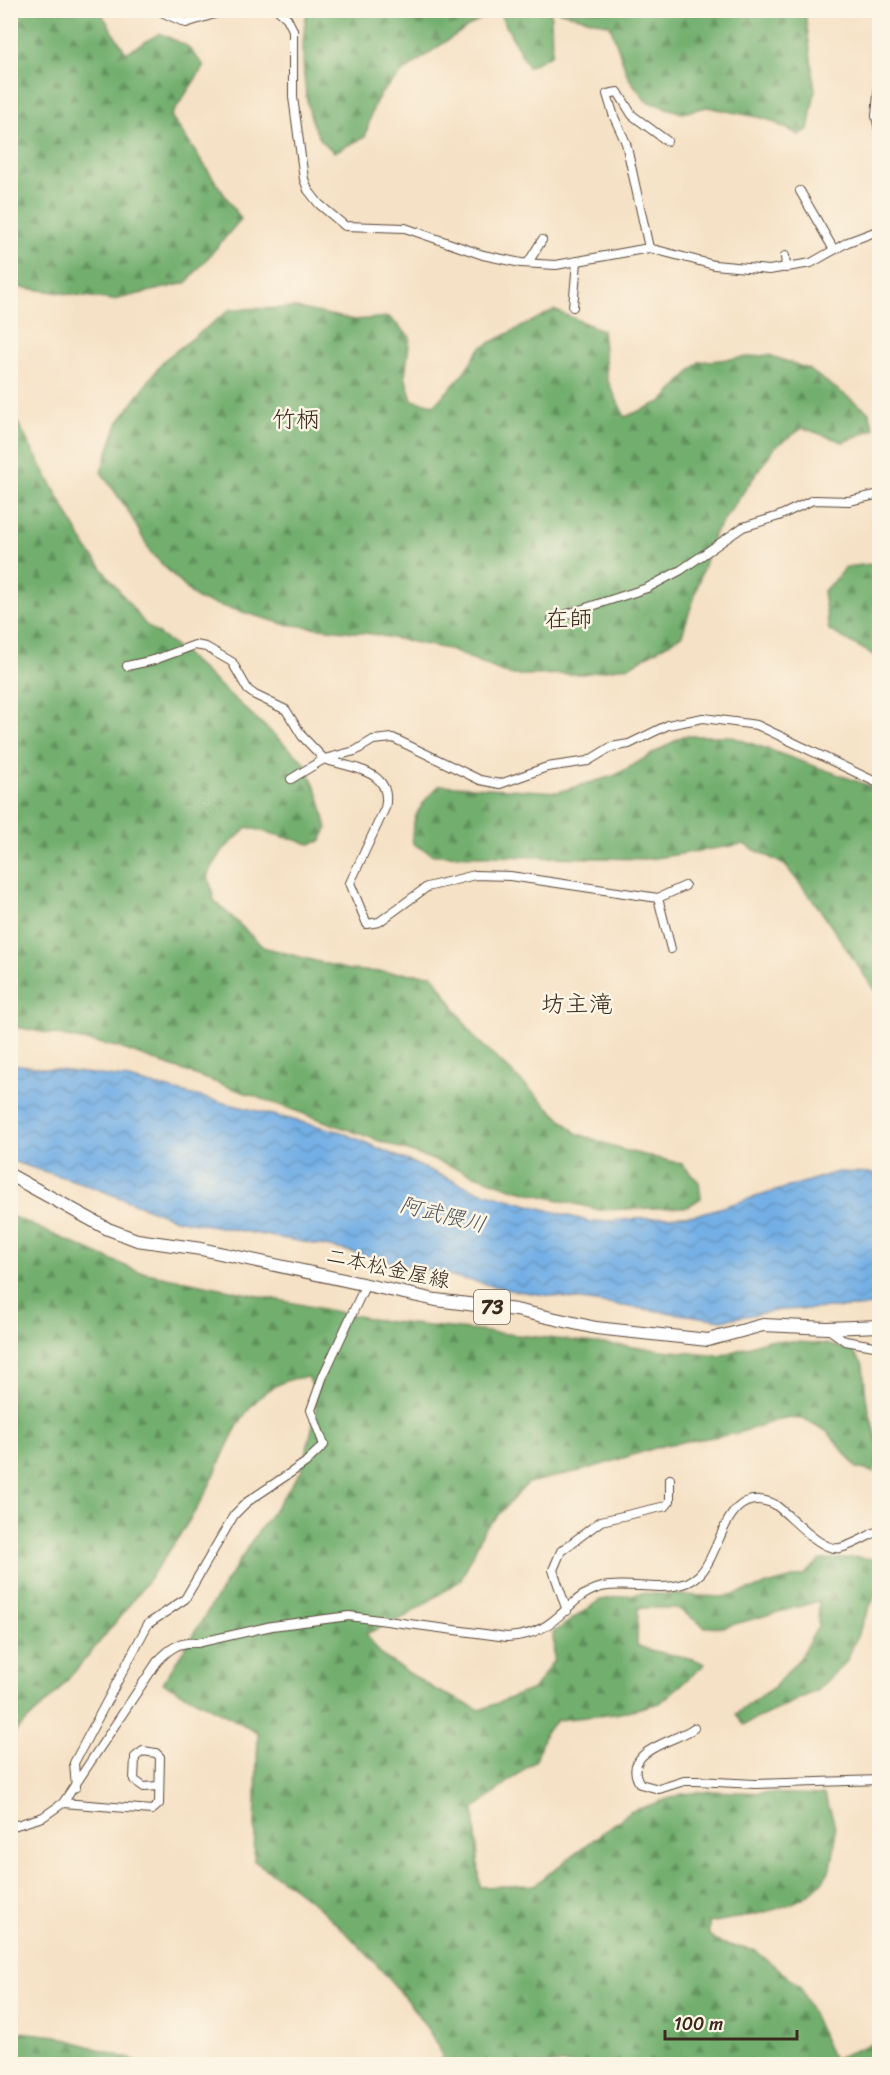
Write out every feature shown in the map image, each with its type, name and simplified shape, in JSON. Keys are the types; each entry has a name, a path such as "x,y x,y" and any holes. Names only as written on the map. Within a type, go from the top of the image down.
{"main road":[{"name":"二本松金屋線","path":"10,1175 108,1229 137,1240 201,1250 436,1300 516,1310 596,1328 708,1340 763,1325 827,1328 879,1326"}],"street":[{"path":"157,10 186,23 227,10"},
{"path":"278,10 287,18 293,30 293,97 299,149 308,190 319,204 345,226 405,228 483,255 528,263 556,265 649,248 714,265 769,270 811,263 879,230"},
{"path":"879,73 876,116 879,135"},
{"path":"649,248 626,143 614,117 608,93 618,92 632,115 667,141"},
{"path":"800,191 834,250"},
{"path":"528,263 542,240"},
{"path":"785,256 786,268"},
{"path":"573,307 577,262"},
{"path":"552,619 647,588 681,570 743,526 779,516 813,500 849,501 879,494"},
{"path":"127,666 154,660 195,645 206,647 232,662 248,690 286,710 302,736 324,759 363,768 384,786 387,798 350,883 368,924 379,922 415,893 427,887 464,877 487,874 658,898 685,886"},
{"path":"291,779 324,759 355,751 373,740 393,738 480,780 500,784 547,767 588,761 611,747 629,744 668,725 703,718 757,725 879,784"},
{"path":"658,898 671,949"},
{"path":"76,1787 74,1763 148,1624 185,1599 234,1515 247,1502 305,1463 324,1445 311,1410 323,1376 366,1284"},
{"path":"827,1328 833,1335 845,1341 879,1347"},
{"path":"567,1611 553,1570 561,1551 589,1528 609,1517 666,1506 670,1501 670,1479"},
{"path":"10,1827 43,1817 63,1803 76,1787 88,1764 157,1662 165,1653 185,1642 197,1643 272,1626 349,1616 507,1637 533,1635 551,1625 588,1593 602,1587 617,1584 675,1586 692,1580 706,1566 723,1528 734,1512 753,1500 765,1500 774,1504 818,1541 836,1549 879,1530"},
{"path":"694,1728 644,1753 636,1767 640,1784 659,1789 684,1781 765,1784 879,1780"},
{"path":"63,1803 152,1810 159,1804 160,1757 156,1753 143,1751 138,1754 134,1780 144,1787 159,1786"},
{"path":"879,1876 879,1895"}],"green space":[{"path":"11,10 100,11 126,53 160,33 187,46 204,66 171,116 241,219 186,283 113,300 11,286"},
{"path":"307,10 496,11 451,38 398,77 378,98 365,137 334,152 319,138 309,107 303,56"},
{"path":"498,11 551,11 552,54 528,67"},
{"path":"557,11 805,11 815,91 808,130 799,135 767,119 707,107 682,113 646,101 628,77 610,25"},
{"path":"296,308 354,320 389,317 410,337 405,376 412,400 434,405 460,378 480,348 554,310 602,330 607,379 625,417 663,401 699,362 769,355 808,369 869,412 874,429 843,442 803,428 775,447 714,534 682,635 630,666 582,674 510,675 448,649 372,634 284,624 197,599 151,553 127,509 101,472 118,423 164,360 231,309"},
{"path":"10,409 87,549 145,624 183,652 305,763 319,796 327,829 321,841 310,844 248,827 223,850 208,874 214,900 263,947 349,970 433,975 474,1037 576,1133 623,1150 682,1164 699,1182 701,1198 687,1207 600,1210 514,1189 117,1047 11,1026"},
{"path":"880,563 879,658 829,630 823,592 846,567"},
{"path":"683,736 730,736 879,789 879,997 819,908 785,865 743,844 649,859 434,855 413,844 413,826 418,811 440,785 558,792 616,775"},
{"path":"11,1216 137,1271 382,1321 720,1356 768,1340 826,1344 853,1351 863,1365 866,1398 879,1450 874,1472 857,1468 828,1432 805,1419 784,1418 738,1433 665,1445 588,1469 528,1483 484,1530 461,1580 406,1616 366,1634 382,1656 436,1690 480,1710 535,1688 554,1660 553,1633 600,1600 641,1593 723,1597 804,1575 820,1560 858,1557 879,1560 879,1585 846,1662 816,1691 743,1725 736,1714 775,1686 800,1658 818,1626 819,1601 724,1627 705,1627 677,1608 638,1608 637,1645 705,1664 660,1703 616,1714 557,1720 545,1732 536,1760 474,1809 480,1887 534,1885 630,1812 682,1794 713,1791 824,1795 833,1818 835,1832 833,1857 827,1875 816,1888 801,1899 784,1906 709,1923 709,1935 720,1943 756,1951 800,1987 833,2059 879,2041 879,2064 436,2064 443,2057 432,2037 418,2015 381,1970 321,1910 254,1861 258,1732 163,1683 251,1542 302,1470 316,1412 314,1389 308,1377 279,1384 267,1391 246,1413 230,1440 205,1495 148,1580 113,1626 57,1692 11,1736"},
{"path":"10,2031 57,2036 145,2064 11,2064"}],"water":[{"name":"阿武隈川","path":"11,1064 124,1078 341,1132 475,1190 591,1222 696,1215 838,1172 879,1173 879,1306 780,1310 722,1320 510,1290 331,1247 175,1219 85,1184 11,1161"}],"district":[{"name":"竹柄","path":"296,419"},
{"name":"在師","path":"569,619"},
{"name":"坊主滝","path":"577,1004"}]}
